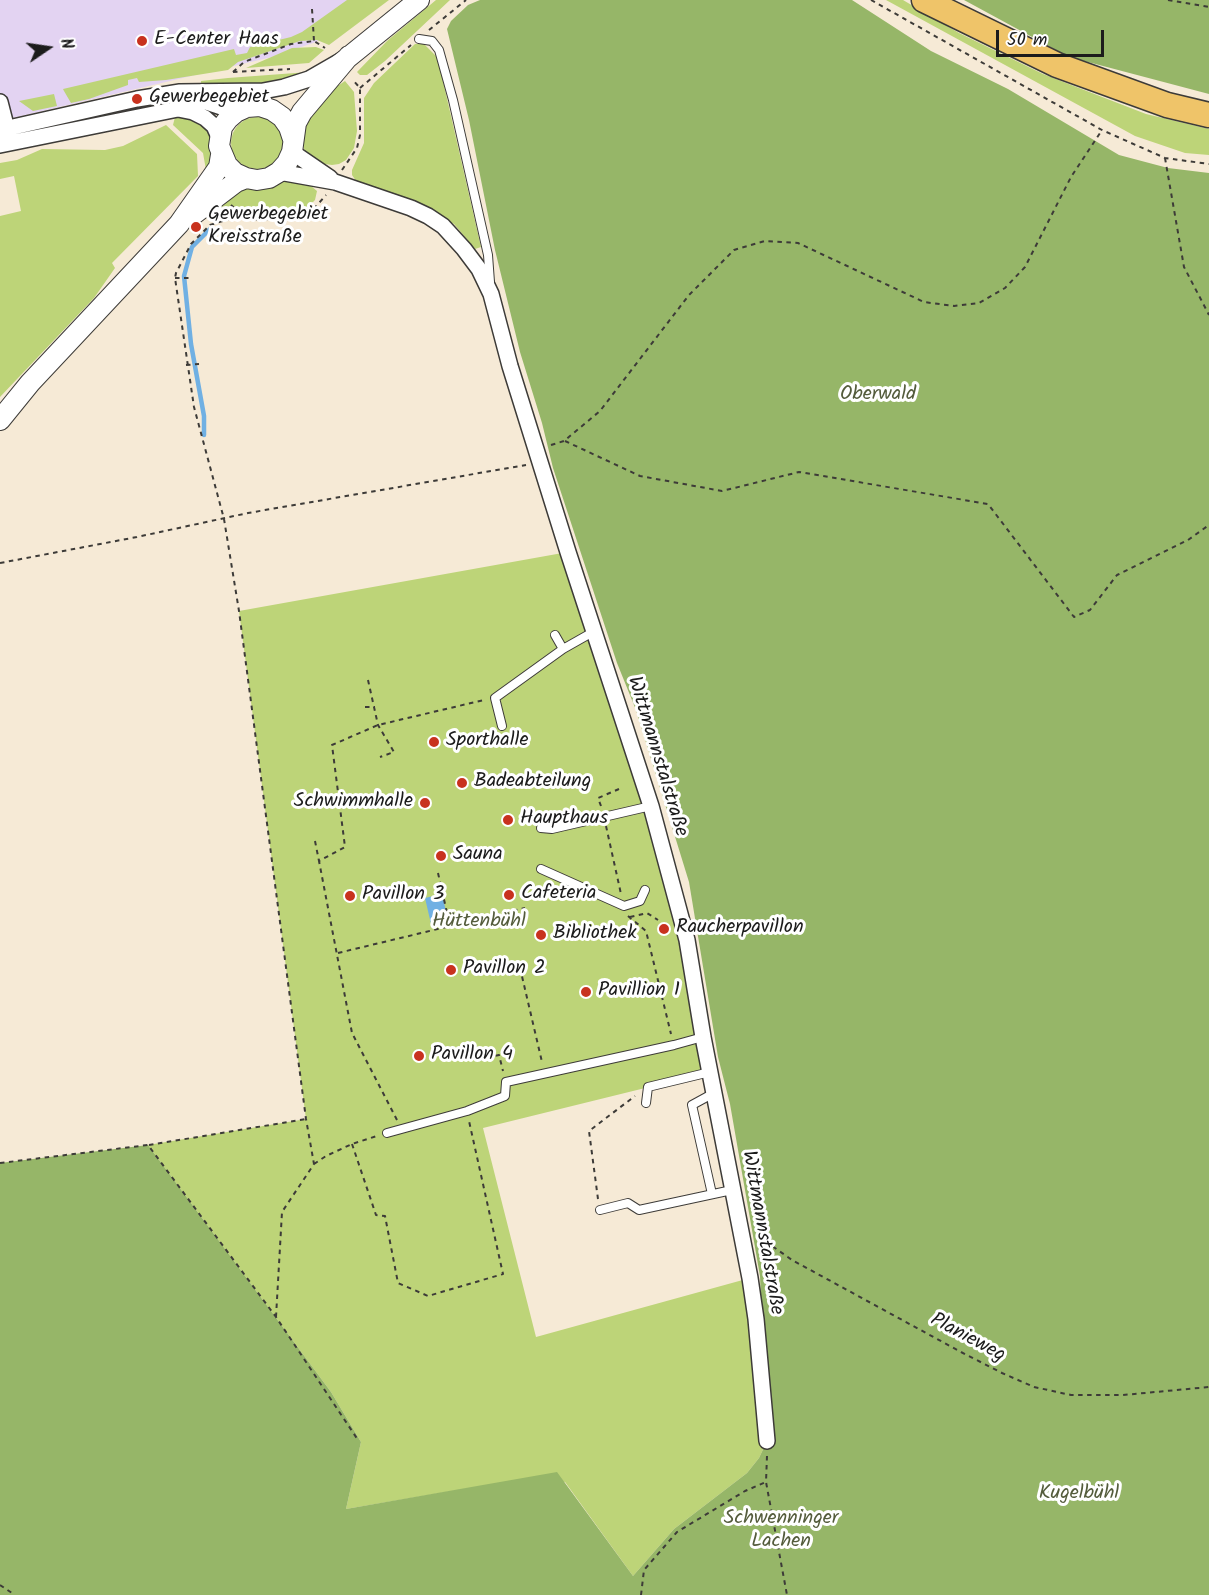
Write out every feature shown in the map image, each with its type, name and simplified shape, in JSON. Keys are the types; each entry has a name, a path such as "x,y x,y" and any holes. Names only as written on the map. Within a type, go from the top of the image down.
{"main road":[{"path":"924,0 1057,65 1167,105 1209,115"}],"street":[{"path":"4,137 178,109 193,112 214,126 226,165 235,173 257,180 269,178 287,163 296,123 302,112 419,0"},
{"path":"4,137 158,96 198,90 263,91 284,87 349,65"},
{"path":"272,110 283,107 308,93 349,65"},
{"path":"158,96 197,99 236,112"},
{"path":"0,102 4,137"},
{"path":"0,420 30,384 179,224 219,167 222,127 236,112 254,106 272,110 282,117 289,127 292,145"},
{"name":"Wittmannstalstraße","path":"292,145 335,182"},
{"name":"Wittmannstalstraße","path":"279,172 335,182 411,208 443,226 479,269 491,294 510,366 538,456 651,806 687,940 756,1319 767,1441"},
{"path":"179,224 236,182 246,178"}],"lane":[{"path":"419,39 432,41 440,50 488,255 491,294"},
{"path":"501,726 495,698 563,649 593,632"},
{"path":"555,635 563,649"},
{"path":"541,828 552,829 651,806"},
{"path":"541,869 624,906 640,901 645,890"},
{"path":"387,1133 467,1111 505,1096 506,1082 544,1072 674,1046 703,1037"},
{"path":"646,1103 648,1087 710,1072"},
{"path":"712,1194 692,1105 714,1093"},
{"path":"600,1210 628,1203 639,1210 732,1190"}],"path":[{"path":"360,88 466,0"},
{"path":"871,0 1102,130 1165,158 1209,164"},
{"path":"1168,0 1209,7"},
{"path":"312,9 314,41"},
{"path":"289,69 232,72 244,62 291,44 314,41 326,48"},
{"path":"314,1164 306,1119 241,622 224,519 194,407 186,365 176,273 191,244 210,225 229,219 288,221 303,218 311,212 335,182 357,148 360,135 360,88 349,65"},
{"path":"0,563 538,456 564,441 600,411 689,295 734,250 765,241 798,243 924,302 954,306 979,303 1005,288 1025,267 1071,177 1102,130"},
{"path":"1165,158 1184,267 1209,315"},
{"path":"225,199 247,219"},
{"path":"176,278 189,278"},
{"path":"186,365 199,364"},
{"path":"564,441 640,476 722,491 799,472 988,504 1074,617 1090,610 1118,575 1188,540 1209,525"},
{"path":"368,680 378,725 394,752 380,757"},
{"path":"319,861 345,847 332,745 378,725 495,698"},
{"path":"365,707 375,707"},
{"path":"619,789 598,798 624,906 630,917 646,931 674,1046"},
{"path":"315,841 352,1033 401,1128"},
{"path":"438,873 450,926"},
{"path":"337,953 525,908"},
{"path":"630,917 648,913 658,920"},
{"path":"508,975 521,972 544,1072"},
{"path":"478,1060 499,1055 506,1082"},
{"path":"600,1210 589,1131 648,1087"},
{"path":"352,1144 376,1215 385,1216 398,1283 428,1296 503,1274 467,1111"},
{"path":"0,1163 148,1145 306,1119"},
{"path":"276,1317 282,1212 314,1164 352,1144 387,1133"},
{"path":"148,1145 276,1317 358,1440"},
{"name":"Planieweg","path":"739,1223 792,1260 1002,1373 1034,1387 1071,1395 1123,1395 1209,1387"},
{"path":"767,1441 766,1482 787,1595"},
{"path":"641,1595 644,1570 677,1532 745,1491 766,1482"},
{"path":"0,1586 15,1595"}],"shaded area":[{"path":"0,0 373,0 316,42 272,57 0,121"}],"green space":[{"path":"347,0 389,0 329,45 317,40 300,41 238,62 228,70 166,80 139,82 137,78 128,80 128,85 71,103 63,89 234,49 236,55 247,53 250,47 302,32"},
{"path":"436,0 450,0 367,75 360,75 357,72 387,41"},
{"name":"Oberwald","path":"480,0 852,0 931,51 1008,89 1119,155 1168,168 1209,173 1209,1595 0,1595 0,1163 148,1145 331,1392 361,1442 346,1509 557,1472 633,1576 674,1529 747,1473 759,1458 767,1441 760,1276 730,1104 718,1057 689,882 636,710 617,663 553,468 520,352 495,250 469,120 447,29 451,21 468,5"},
{"path":"886,0 903,0 959,33 1043,74 1146,114 1209,129 1209,155 1185,153 1135,136"},
{"path":"964,0 1209,0 1209,94 1069,57"},
{"path":"415,44 424,44 436,56 440,68 481,247 475,249 454,224 415,202 356,181 352,175 364,143 364,98 374,83"},
{"path":"316,47 324,50 309,63 246,68 292,48"},
{"path":"309,72 287,81 266,84 201,85 201,81"},
{"path":"345,81 354,92 357,131 354,148 346,160 339,164 318,163 306,153 302,144 302,125 336,85"},
{"path":"54,94 57,106 33,111 19,101"},
{"path":"175,117 194,120 209,133 213,163 206,170 203,153 173,125"},
{"path":"257,117 271,121 279,129 283,143 279,157 271,165 257,169 243,165 235,157 231,143 235,129 243,121"},
{"path":"166,125 197,154 198,176 112,263 115,268 94,298 0,397 0,216 21,211 14,176 0,179 0,163 17,160 42,149 105,150 123,146"},
{"path":"288,180 311,186 317,191 315,200 305,210 295,215 218,215 210,221 209,219 233,196 231,192 247,188 269,187"},
{"name":"Hüttenbühl","path":"568,552 672,884 710,1072 483,1128 536,1337 750,1278 767,1441 759,1458 747,1473 674,1529 633,1576 565,1482 535,1477 346,1509 361,1442 331,1392 148,1145 306,1119 239,611"}],"water":[{"path":"442,894 448,920 431,924 425,898"}],"waterway":[{"path":"204,435 204,416 191,344 184,276 192,247 210,229"}],"place":[{"name":"E-Center Haas","path":"142,41"},
{"name":"Gewerbegebiet","path":"137,99"},
{"name":"Gewerbegebiet Kreisstraße","path":"196,227"},
{"name":"Sporthalle","path":"434,742"},
{"name":"Badeabteilung","path":"462,783"},
{"name":"Schwimmhalle","path":"425,803"},
{"name":"Haupthaus","path":"508,820"},
{"name":"Sauna","path":"441,856"},
{"name":"Cafeteria","path":"509,895"},
{"name":"Pavillon 3","path":"350,896"},
{"name":"Raucherpavillon","path":"664,929"},
{"name":"Bibliothek","path":"541,935"},
{"name":"Pavillon 2","path":"451,970"},
{"name":"Pavillion 1","path":"586,992"},
{"name":"Pavillon 4","path":"419,1056"}],"park label":[{"name":"Kugelbühl","path":"1079,1495"},
{"name":"Schwenninger Lachen","path":"781,1532"}]}
